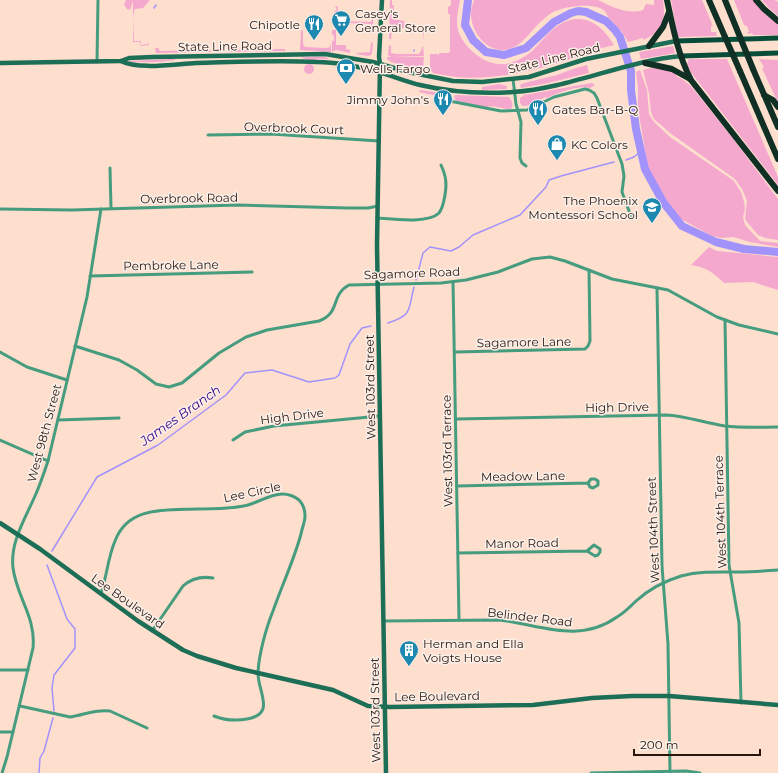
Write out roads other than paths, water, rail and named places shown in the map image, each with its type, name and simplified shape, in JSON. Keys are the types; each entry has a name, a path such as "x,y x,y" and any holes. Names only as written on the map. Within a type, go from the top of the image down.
{"highway":[{"path":"667,0 676,41 685,68 691,80 778,191"},
{"path":"709,0 778,159"},
{"path":"725,0 778,127"},
{"path":"756,0 764,10 778,21"},
{"path":"649,46 663,27 669,10"},
{"path":"645,63 672,69 691,80"},
{"path":"764,95 773,100 778,108"}],"main road":[{"name":"West 103rd Street","path":"382,0 379,57 378,284 386,773"},
{"name":"State Line Road","path":"0,63 97,62 153,57 325,54 380,64 453,81 482,82 529,77 586,59 676,41 778,38"},
{"name":"State Line Road","path":"121,61 128,65 317,62 348,65 412,83 436,88 482,92 514,92 546,87 645,63 682,56 778,53"},
{"name":"Lee Boulevard","path":"0,523 18,534 89,586 101,593 109,601 172,643 197,656 217,663 333,690 368,706 533,705 604,697 632,696 669,696 778,705"}],"street":[{"path":"97,62 98,0"},
{"path":"513,79 514,92 521,122 520,158 522,163 526,166"},
{"path":"439,99 502,111 518,111 527,110 554,97 579,90 589,90 594,93 622,164 624,176 622,192 632,219"},
{"name":"Overbrook Court","path":"208,135 271,134 379,141"},
{"path":"378,218 425,219 430,218 439,212 444,204 447,186 445,173 441,165"},
{"path":"110,168 111,208"},
{"name":"Overbrook Road","path":"0,210 237,205 348,208 368,208 378,206"},
{"name":"West 98th Street","path":"2,773 20,706 33,648 34,634 31,620 19,590 13,568 14,546 48,461 76,346 90,276 100,209"},
{"name":"Sagamore Road","path":"76,346 129,365 156,384 162,386 173,386 182,383 219,353 246,337 267,330 324,320 332,313 339,293 343,288 349,285 453,282 478,278 532,259 542,257 558,258 623,282 673,292 725,320 739,325 778,334"},
{"name":"Sagamore Lane","path":"455,352 585,349 590,341 589,270"},
{"name":"Pembroke Lane","path":"90,276 252,272"},
{"name":"West 103rd Terrace","path":"453,282 459,620"},
{"name":"West 104th Street","path":"657,288 663,584 668,626 670,772"},
{"name":"West 104th Terrace","path":"725,320 730,572 739,623 741,703"},
{"path":"0,352 27,367 67,380"},
{"name":"High Drive","path":"456,419 659,415 688,417 727,426 778,427"},
{"name":"High Drive","path":"233,440 245,432 274,426 380,416"},
{"path":"58,420 119,418"},
{"path":"0,440 48,461"},
{"name":"Meadow Lane","path":"457,486 588,484"},
{"name":"Lee Circle","path":"101,593 118,535 126,525 139,515 156,510 246,506 281,494 290,494 301,502 304,510 304,522 293,558 267,627 258,673"},
{"name":"Manor Road","path":"458,553 587,551"},
{"name":"Belinder Road","path":"384,621 500,620 517,622 561,632 581,632 591,630 608,623 623,613 647,592 680,576 703,572 778,570"},
{"path":"152,630 188,581 199,578 213,578"},
{"path":"0,670 28,670"},
{"path":"214,716 221,719 242,720 255,717 260,714 263,708 263,697 258,673"},
{"path":"20,706 70,717 103,710 146,728"},
{"path":"0,732 13,732"},
{"path":"591,773 700,773"}],"waterway":[{"path":"468,0 465,25 473,40 486,52 504,55 526,48 554,22 571,13 578,11 586,12 606,21 620,37 631,71 631,90 636,129 645,169 663,202 682,226 716,242 744,249 778,252"},
{"name":"James Branch","path":"626,160 634,157 641,151"},
{"name":"James Branch","path":"416,280 423,253 430,247 451,251 459,247 473,235 520,215 546,187 549,180 614,162"},
{"name":"James Branch","path":"388,323 406,314 410,306 414,287"},
{"name":"James Branch","path":"52,551 97,477 158,445 226,395 245,373 272,370 309,382 335,378 339,375 350,344 362,328 371,326"},
{"name":"James Branch","path":"47,565 67,619 75,629 75,648 54,675 52,688 54,711"},
{"name":"James Branch","path":"39,773 40,758 44,751 53,718"}],"place":[{"name":"Casey's General Store","path":"341,37"},
{"name":"Chipotle","path":"314,41"},
{"name":"Wells Fargo","path":"346,85"},
{"name":"Jimmy John's","path":"443,116"},
{"name":"Gates Bar-B-Q","path":"538,126"},
{"name":"KC Colors","path":"557,161"},
{"name":"The Phoenix Montessori School","path":"652,224"},
{"name":"Herman and Ella Voigts House","path":"409,667"}]}
